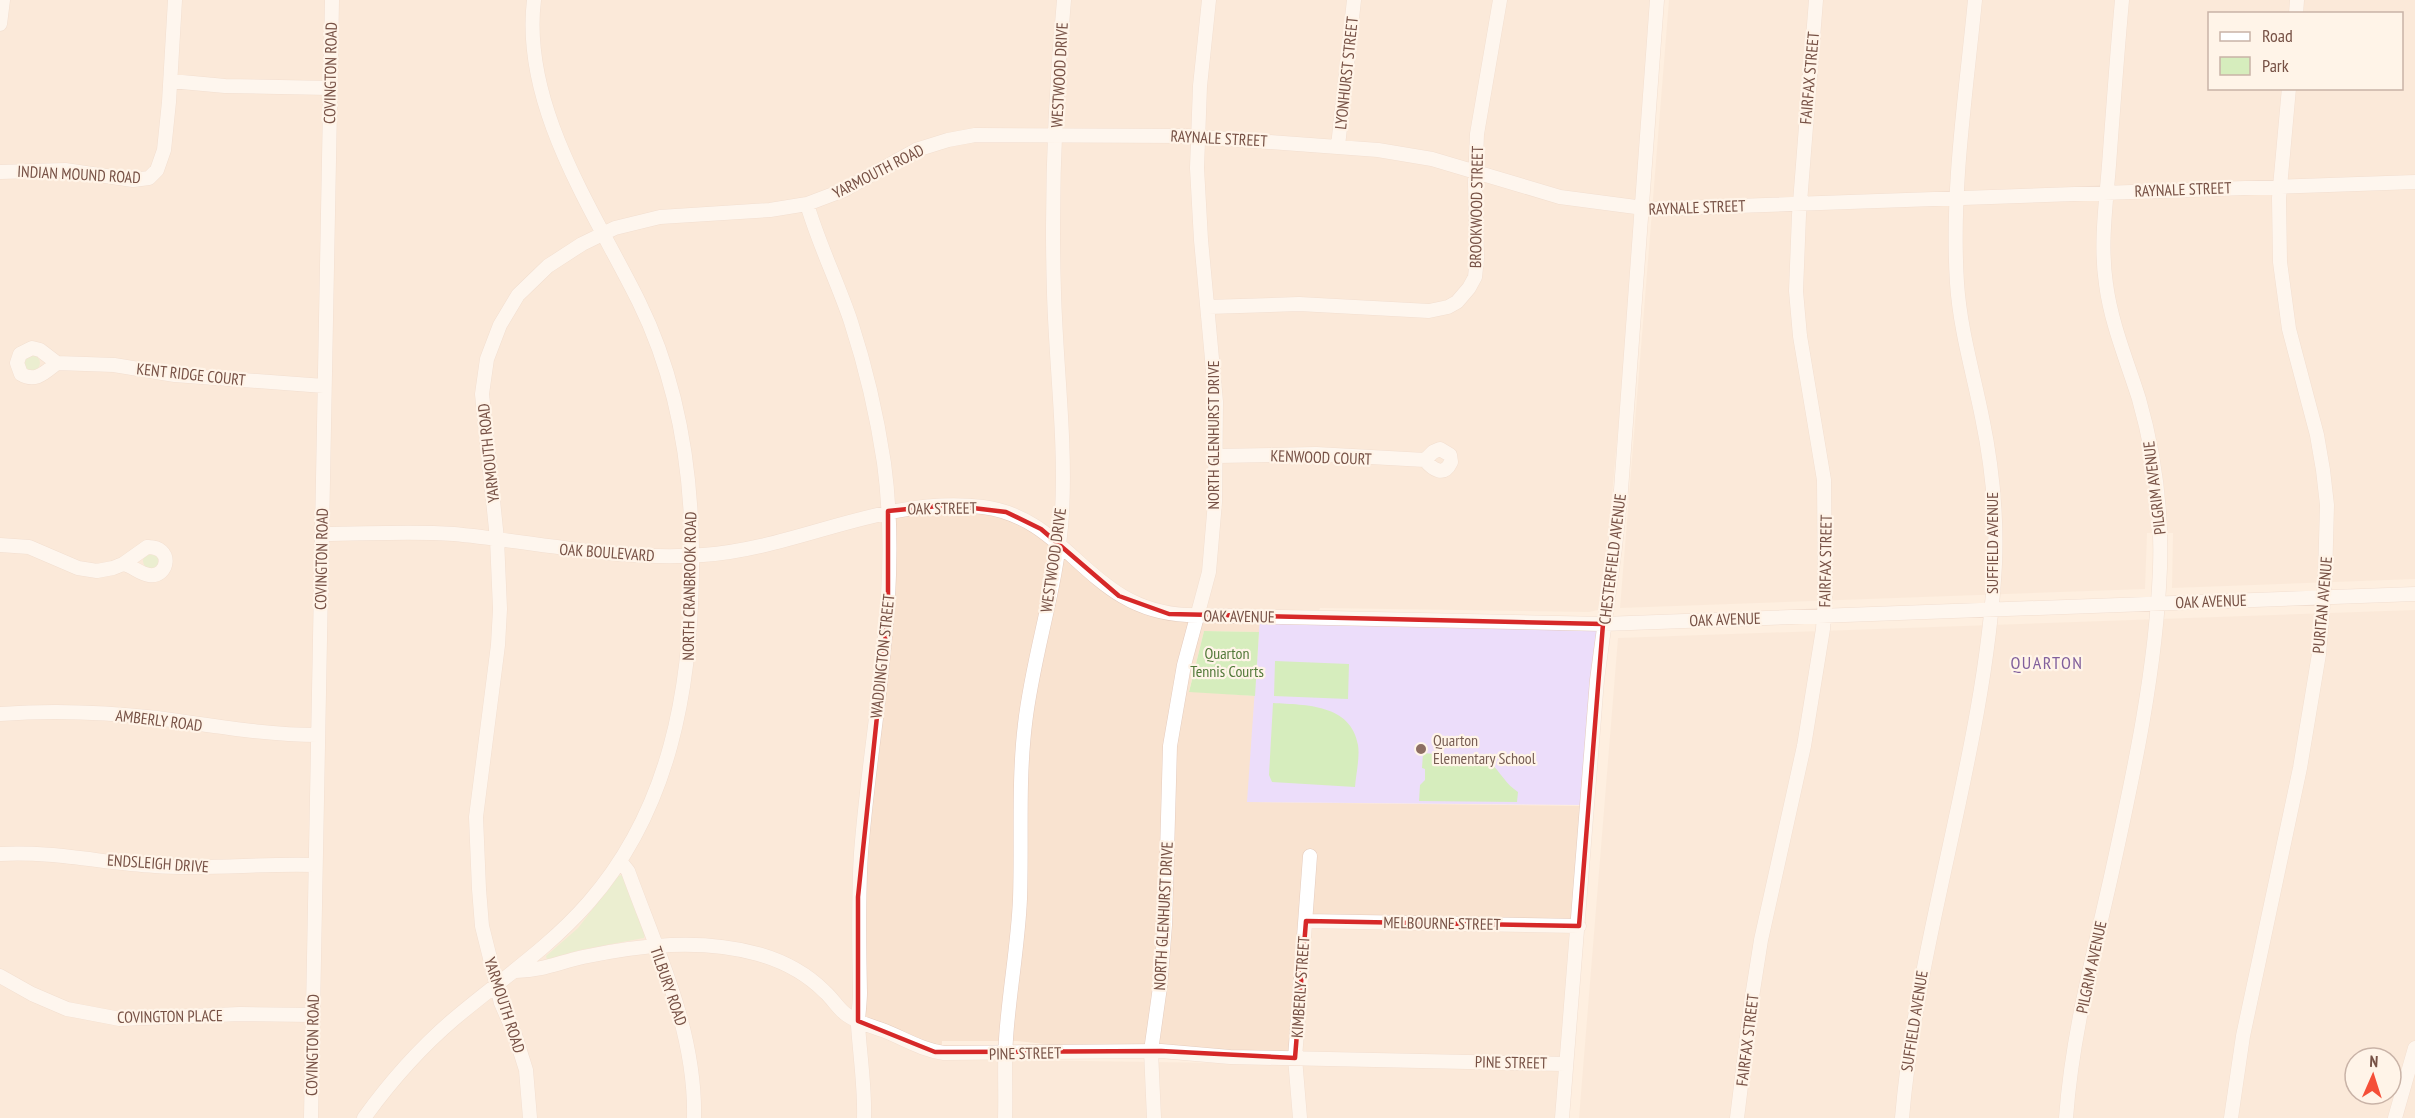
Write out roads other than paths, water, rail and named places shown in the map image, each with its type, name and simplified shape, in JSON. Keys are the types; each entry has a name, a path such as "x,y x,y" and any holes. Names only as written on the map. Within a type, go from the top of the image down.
{"street":[{"path":"0,24 3,0"},
{"path":"175,0 171,81 225,86 330,88"},
{"name":"COVINGTON ROAD","path":"311,1118 332,0"},
{"name":"NORTH CRANBROOK ROAD","path":"364,1118 422,1049 452,1020 516,971 570,923 599,890 620,861 654,796 677,723 684,688 691,630 692,555 689,485 673,395 648,321 565,155 543,99 533,44 534,0"},
{"name":"WESTWOOD DRIVE","path":"1005,1118 1005,1052 1020,898 1024,726 1058,544 1062,490 1053,241 1056,134 1065,0"},
{"name":"NORTH GLENHURST DRIVE","path":"1154,1118 1151,1051 1160,987 1166,916 1168,786 1172,724 1186,656 1205,590 1211,556 1217,456 1215,379 1199,210 1197,136 1209,0"},
{"name":"LYONHURST STREET","path":"1338,146 1354,0"},
{"name":"BROOKWOOD STREET","path":"1208,307 1299,304 1429,311 1448,307 1457,302 1469,288 1476,271 1475,171 1481,105 1500,0"},
{"name":"CHESTERFIELD AVENUE","path":"1562,1118 1579,926 1596,680 1621,490 1658,0"},
{"name":"FAIRFAX STREET","path":"1737,1118 1761,940 1804,746 1817,673 1824,615 1824,480 1800,336 1796,291 1799,203 1816,0"},
{"name":"SUFFIELD AVENUE","path":"1902,1118 1914,1012 1940,881 1964,786 1978,717 1995,563 1991,467 1983,418 1961,322 1957,282 1956,197 1975,0"},
{"name":"PILGRIM AVENUE","path":"2066,1118 2080,1010 2130,783 2158,603 2161,538 2158,490 2146,426 2107,290 2104,253 2122,0"},
{"name":"INDIAN MOUND ROAD","path":"0,172 43,169 87,172 133,180 149,178 157,170 162,159 171,81"},
{"name":"PURITAN AVENUE","path":"2231,1118 2243,1036 2300,768 2319,654 2327,551 2327,505 2317,435 2297,364 2283,298 2278,221 2289,90"},
{"name":"YARMOUTH ROAD","path":"530,1118 526,1070 497,986 482,926 476,817 498,645 500,609 497,539 483,413 483,378 490,350 509,309 528,285 565,254 604,232 660,217 770,210 807,204 844,190 916,150 948,140 987,135"},
{"name":"RAYNALE STREET","path":"987,135 1197,136 1338,146 1412,155 1475,171 1560,197 1641,208 2415,182"},
{"name":"WADDINGTON STREET","path":"807,204 851,321 863,365 878,427 888,511 890,565 888,612 865,809 858,897 860,996 858,1021 864,1087 864,1118"},
{"name":"KENT RIDGE COURT","path":"57,363 114,365 176,375 324,386"},
{"name":"KENWOOD COURT","path":"1217,456 1316,454 1425,460"},
{"name":"OAK STREET","path":"888,511 948,505 991,508 1029,522 1058,544"},
{"name":"OAK BOULEVARD","path":"322,534 415,532 497,539 591,552 652,556 719,554 787,541 888,511"},
{"name":"OAK AVENUE","path":"1058,544 1090,574 1129,601 1162,613 1197,615 1604,624 2415,594"},
{"path":"0,545 29,548 67,564 89,570 105,570 123,564"},
{"name":"AMBERLY ROAD","path":"0,714 58,712 118,715 253,732 318,735"},
{"name":"ENDSLEIGH DRIVE","path":"0,854 67,855 141,865 178,867 315,865"},
{"name":"KIMBERLY STREET","path":"1300,1118 1295,1058 1310,856"},
{"name":"TILBURY ROAD","path":"620,861 628,871 681,1016 689,1048 694,1118"},
{"name":"MELBOURNE STREET","path":"1306,921 1579,926"},
{"name":"PINE STREET","path":"516,971 534,971 599,953 655,946 710,945 761,955 806,976 827,993 844,1013 858,1021 935,1052 1151,1051 1230,1057 1566,1064"},
{"name":"COVINGTON PLACE","path":"0,976 32,994 67,1009 120,1018 240,1014 313,1015"},
{"path":"2395,1118 2415,1048"}],"place":[{"name":"Quarton Elementary School","path":"1421,749"}],"district":[{"name":"QUARTON","path":"2047,663"}],"park label":[{"name":"Quarton Tennis Courts","path":"1227,662"}]}
